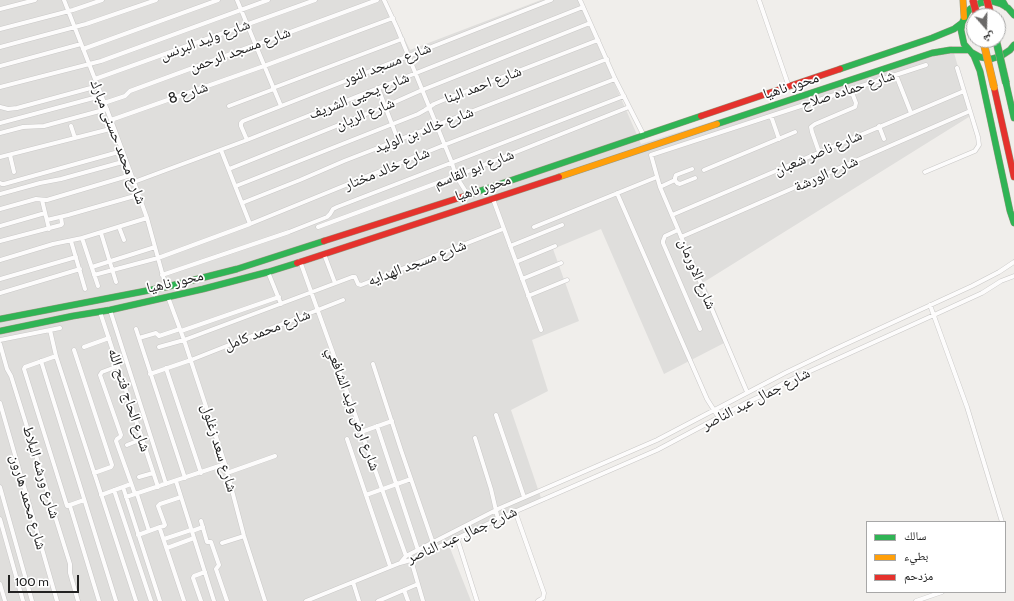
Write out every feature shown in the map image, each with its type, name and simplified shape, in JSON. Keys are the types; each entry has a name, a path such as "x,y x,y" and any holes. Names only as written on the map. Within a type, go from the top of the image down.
{"main road":[{"path":"963,0 964,9 961,30 962,37 964,44 974,56 980,71 1010,211 1014,223"},
{"path":"1002,0 1010,8 1014,16"},
{"name":"محور ناهيا","path":"0,319 166,287 237,269 468,195 938,36 954,29 963,20 970,9 980,3 991,2 1010,8"},
{"name":"محور ناهيا","path":"0,331 110,310 203,289 268,272 932,53 950,50 970,51 980,57 996,58 1006,53 1014,45"},
{"path":"985,48 1014,177"},
{"path":"998,48 1014,118"},
{"path":"617,145 621,156"},
{"path":"166,287 168,297"}],"street":[{"path":"0,9 36,0"},
{"name":"شارع محمد حسنى مبارك","path":"64,0 107,109 147,218 166,287"},
{"path":"0,29 68,11 102,0"},
{"path":"0,47 74,28 156,0"},
{"path":"0,66 82,46 218,0"},
{"path":"237,0 281,106"},
{"path":"0,87 101,60 268,0"},
{"name":"شارع وليد البرنس","path":"95,79 315,0"},
{"name":"شارع مسجد الرحمن","path":"104,103 125,96 130,91 377,0"},
{"path":"384,0 402,39 456,176 468,195"},
{"name":"شارع مسجد النور","path":"247,140 241,126 242,121 551,0"},
{"path":"580,0 615,79 644,136"},
{"path":"759,0 789,87"},
{"name":"شارع يحيى الشريف","path":"134,182 247,140 583,7"},
{"name":"شارع 8","path":"111,120 264,66 393,18"},
{"name":"شارع الريان","path":"229,169 590,23"},
{"path":"229,106 402,39"},
{"name":"شارع احمد البنا","path":"236,186 422,112 441,101 598,40"},
{"name":"شارع خالد بن الوليد","path":"242,203 436,125 607,59"},
{"name":"شارع حماده صلاح","path":"651,155 926,65"},
{"path":"925,172 974,151 979,145 957,68"},
{"path":"896,75 911,113"},
{"name":"شارع خالد مختار","path":"94,275 158,258 250,224 444,145 615,79"},
{"path":"2,107 8,109 17,108 98,86"},
{"path":"378,88 398,140"},
{"path":"819,152 811,127 855,107 856,103 851,90"},
{"name":"شارع ناصر شعبان","path":"672,215 964,91"},
{"path":"0,123 101,96"},
{"path":"162,275 289,232 326,217 337,207 624,96"},
{"name":"شارع ابو القاسم","path":"318,227 456,176 629,107"},
{"path":"0,133 23,127 40,127 107,109"},
{"name":"شارع الورشة","path":"681,237 970,111"},
{"path":"771,116 779,139"},
{"path":"71,126 75,138"},
{"path":"880,126 884,139"},
{"path":"0,157 114,128"},
{"path":"704,170 795,132"},
{"path":"221,150 250,224"},
{"path":"1,183 122,151"},
{"path":"10,155 14,172"},
{"name":"شارع الاورمان","path":"651,155 660,186 747,392"},
{"path":"0,194 45,181 67,178 126,161"},
{"path":"660,186 675,180 676,175 692,169"},
{"path":"0,210 40,199 47,200 131,175"},
{"path":"534,227 657,177"},
{"path":"675,180 680,184 695,178"},
{"path":"617,193 707,399 719,418"},
{"path":"47,220 138,195"},
{"path":"493,199 541,330"},
{"path":"42,200 49,229"},
{"path":"0,226 45,213"},
{"path":"0,241 62,225 61,217"},
{"path":"0,260 53,244 82,238 147,218"},
{"path":"510,246 562,226"},
{"path":"120,227 124,240"},
{"name":"شارع مسجد الهدايه","path":"160,347 184,340 353,277 356,278 358,284 361,285 503,229"},
{"path":"678,230 665,236 663,242 700,330"},
{"path":"101,232 116,282"},
{"path":"289,232 291,237"},
{"path":"82,238 98,286"},
{"path":"71,241 85,289"},
{"path":"516,262 555,246"},
{"path":"92,267 155,247"},
{"path":"324,254 335,284"},
{"path":"0,279 76,257"},
{"name":"شارع ارض وليد الشافعي","path":"300,261 406,556"},
{"name":"شارع جمال عبد الناصر","path":"400,563 406,556 495,511 657,440 714,411 747,392 835,349 979,283 1014,262"},
{"path":"522,279 561,263"},
{"path":"0,293 80,269"},
{"path":"268,272 281,304"},
{"name":"شارع جمال عبد الناصر","path":"400,563 411,560 515,511 658,450 786,382 934,313 982,293 1001,281 1014,276"},
{"path":"528,296 567,280"},
{"name":"شارع سعد زغلول","path":"168,297 181,330 225,464 244,536 265,601"},
{"path":"139,338 156,332 159,336 181,330 279,297"},
{"name":"شارع محمد كامل","path":"150,374 191,360 343,300"},
{"path":"931,306 967,407 1002,521"},
{"path":"110,310 166,484"},
{"name":"شارع الحاج فتح الله","path":"100,312 158,487"},
{"path":"0,340 60,328"},
{"path":"136,329 185,478"},
{"path":"50,330 56,356 136,601"},
{"path":"84,346 108,338"},
{"name":"شارع ورشه البلاط","path":"0,344 70,564 70,573 78,601"},
{"path":"74,350 112,466 94,473"},
{"path":"56,356 25,367 24,369 99,601"},
{"path":"41,361 116,601"},
{"path":"373,364 433,543"},
{"path":"118,366 102,372 100,375 121,435 116,440 149,531"},
{"path":"166,368 201,473"},
{"name":"شارع محمد هارون","path":"0,403 57,601"},
{"path":"496,415 524,497"},
{"path":"361,432 392,421"},
{"path":"377,426 418,550"},
{"path":"475,438 491,489 498,519"},
{"path":"347,439 390,566"},
{"path":"127,445 142,440"},
{"path":"227,473 275,456"},
{"path":"126,497 225,464"},
{"path":"139,477 153,473"},
{"path":"366,495 411,479"},
{"path":"176,481 214,601"},
{"path":"101,495 131,484"},
{"path":"0,487 32,601"},
{"path":"123,487 160,601"},
{"path":"114,490 151,601"},
{"path":"138,535 164,526 165,525 159,505 181,497"},
{"path":"68,505 84,500"},
{"path":"515,511 544,593 544,598 538,601"},
{"path":"0,519 24,601"},
{"path":"201,521 207,542 211,542 219,565 216,569 227,601"},
{"path":"160,527 184,601"},
{"path":"164,539 202,528"},
{"path":"222,543 244,536"},
{"path":"167,548 194,538"},
{"path":"457,538 477,601"},
{"path":"411,560 423,601"},
{"path":"306,601 400,563"},
{"path":"201,601 193,578 194,576 205,572"},
{"path":"353,582 359,601"},
{"path":"0,584 5,601"},
{"path":"378,601 418,584"},
{"path":"404,590 408,601"},
{"path":"916,601 939,593"},
{"path":"321,594 323,601"},
{"path":"390,596 392,601"}],"shaded area":[{"path":"0,0 386,0 410,50 541,0 578,0 641,144 952,46 972,115 704,282 728,341 664,374 601,229 553,249 579,321 532,340 548,391 511,410 541,498 448,543 471,601 0,601"}],"traffic: fast":[{"path":"1002,0 1006,7"},
{"path":"1014,15 1008,8 1001,4 991,1 980,3 970,9 967,13 962,23 961,30 964,44 971,52 980,57 991,59 1001,56 1010,50 1014,45"},
{"path":"840,69 932,38 954,29 962,23"},
{"path":"998,48 1006,83"},
{"path":"717,124 932,53 950,50 969,50"},
{"path":"971,52 980,71 1010,211 1014,223"},
{"path":"1006,83 1014,118"},
{"path":"465,196 701,116"},
{"path":"0,319 166,287 237,269 324,241"},
{"path":"0,331 110,310 203,289 297,263"}],"traffic: slow":[{"path":"963,0 964,17"},
{"path":"985,48 994,87"},
{"path":"559,177 717,124"}],"traffic: jam":[{"path":"973,0 975,8"},
{"path":"987,0 989,8"},
{"path":"701,116 840,69"},
{"path":"994,87 1014,177"},
{"path":"297,263 559,177"},
{"path":"324,241 465,196"}]}
